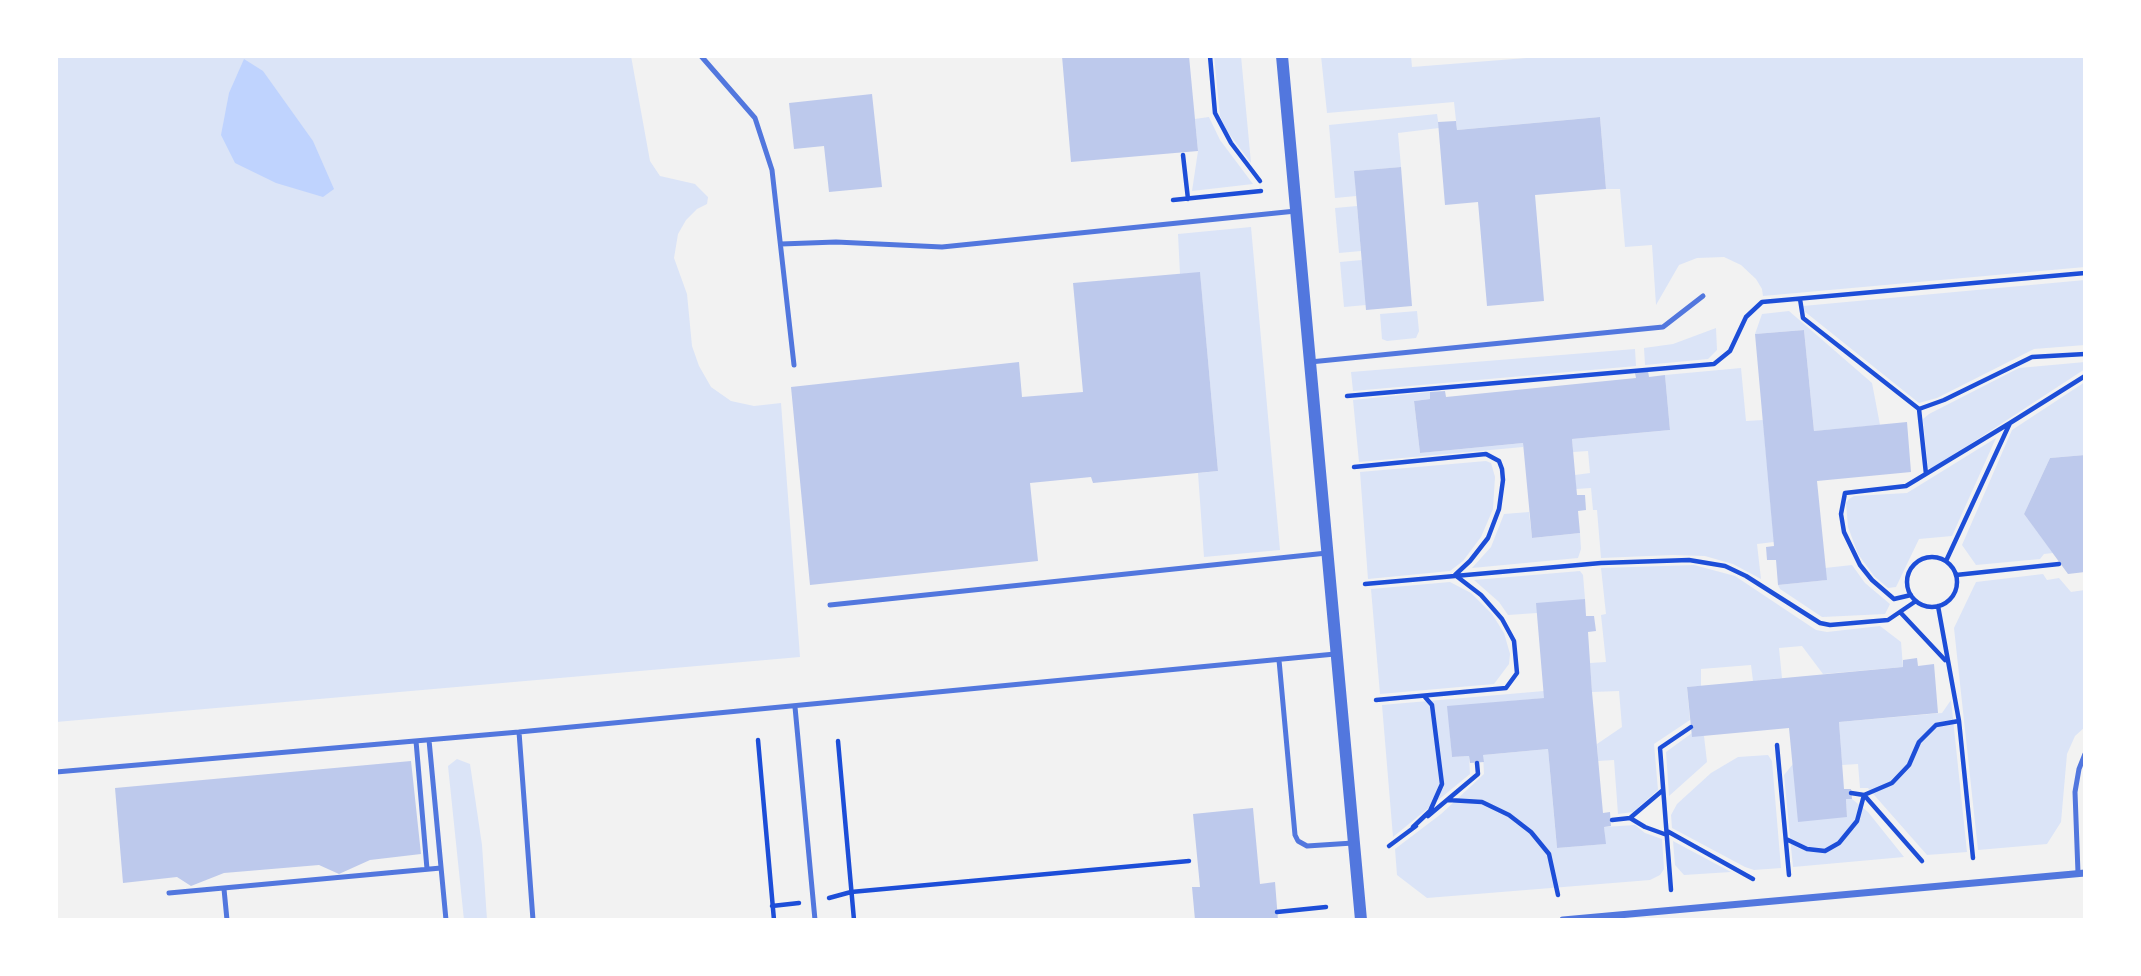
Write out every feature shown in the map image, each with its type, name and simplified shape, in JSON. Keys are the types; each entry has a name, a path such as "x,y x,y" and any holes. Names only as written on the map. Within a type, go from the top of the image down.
{"street":[{"path":"1282,56 1362,920"},
{"path":"1563,920 2082,873"}],"lane":[{"path":"701,56 755,118 772,170 794,365"},
{"path":"781,244 836,242 942,247 1296,211"},
{"path":"1310,362 1663,327 1703,296"},
{"path":"830,605 1327,554"},
{"path":"56,772 795,707 1337,654"},
{"path":"1279,660 1295,835 1298,841 1307,846 1354,843"},
{"path":"795,707 815,920"},
{"path":"519,732 533,920"},
{"path":"429,740 446,920"},
{"path":"416,741 427,869"},
{"path":"2082,873 2075,792 2085,754"},
{"path":"169,893 441,868"},
{"path":"224,889 227,920"}],"path":[{"path":"1210,56 1215,113 1226,135 1260,181"},
{"path":"1183,155 1188,199"},
{"path":"1173,200 1261,191"},
{"path":"1347,396 1714,364 1730,351 1753,308 1762,302 2085,274"},
{"path":"1800,299 1803,318 1919,409 1926,474"},
{"path":"1919,409 1944,400 2032,357 2085,354"},
{"path":"1911,595 1894,599 1872,580 1852,550 1840,514 1845,493 1906,486 2085,376"},
{"path":"1946,561 2010,423"},
{"path":"1354,467 1486,454 1499,461 1503,480 1494,524 1479,551 1455,575"},
{"path":"1930,556 1946,561 1956,575 1955,591 1945,603 1938,606 1923,605 1911,595 1907,578 1915,563 1930,556"},
{"path":"1365,584 1601,563 1689,560 1724,566 1746,576 1819,623 1829,625 1888,620 1916,601"},
{"path":"1956,575 2059,564"},
{"path":"1376,701 1506,688 1517,673 1514,641 1502,619 1481,595 1455,575"},
{"path":"1938,606 1959,721 1973,858"},
{"path":"1900,612 1946,660"},
{"path":"1413,827 1430,811 1442,784 1432,705 1425,696"},
{"path":"1851,793 1864,794 1892,783 1909,765 1919,742 1936,725 1959,721"},
{"path":"1671,890 1660,748 1691,727"},
{"path":"758,740 774,920"},
{"path":"838,740 854,920"},
{"path":"1777,745 1789,876"},
{"path":"1389,846 1478,774 1477,763"},
{"path":"1612,820 1630,818 1664,790"},
{"path":"1786,839 1807,849 1825,851 1839,843 1857,821 1864,794"},
{"path":"1864,794 1922,861"},
{"path":"1448,800 1482,802 1509,815 1531,832 1549,854 1558,895"},
{"path":"1630,818 1645,827 1667,833 1753,879"},
{"path":"772,906 813,901 851,892 1189,861"},
{"path":"1277,912 1326,907"}],"shaded area":[{"path":"56,56 631,56 650,161 660,176 695,184 708,197 707,204 686,220 678,234 674,258 687,294 692,346 699,366 711,387 731,401 754,406 781,403 800,657 56,722"},
{"path":"1214,56 1241,56 1251,163 1227,131 1220,116"},
{"path":"1321,56 1411,56 1412,67 1552,56 2085,56 2085,267 1763,296 1756,279 1741,265 1724,257 1697,258 1679,265 1656,305 1652,245 1625,247 1620,189 1606,189 1600,117 1457,130 1454,102 1327,113"},
{"path":"1437,114 1439,128 1398,133 1401,167 1355,171 1356,196 1335,198 1329,125"},
{"path":"1209,117 1220,140 1253,184 1192,191 1198,151 1195,119"},
{"path":"1357,206 1361,251 1339,253 1335,208"},
{"path":"1251,227 1280,550 1204,557 1198,473 1218,471 1200,273 1180,274 1178,234"},
{"path":"1362,260 1366,305 1344,307 1340,262"},
{"path":"2085,280 2085,345 2034,349 1937,398 1919,403 1804,311 1803,306"},
{"path":"1417,311 1419,331 1416,338 1387,341 1382,339 1380,314"},
{"path":"1789,311 1872,383 1880,425 1814,431 1804,330 1755,334 1762,314"},
{"path":"1716,328 1717,350 1708,359 1645,365 1644,348 1673,344"},
{"path":"1635,349 1636,366 1353,391 1351,372"},
{"path":"2085,362 2085,369 1932,469 1928,468 1923,419 1929,414 2019,368"},
{"path":"1741,368 1746,421 1763,420 1774,542 1757,544 1761,579 1733,564 1705,556 1601,558 1597,510 1593,510 1591,488 1576,489 1575,475 1590,473 1588,451 1573,452 1572,439 1670,430 1665,375"},
{"path":"2085,382 2085,455 2050,458 2024,514 2053,553 2044,554 2040,559 1976,565 1962,545 2012,430"},
{"path":"1430,392 1430,399 1414,401 1420,453 1523,443 1523,447 1359,462 1353,400"},
{"path":"1996,438 1952,536 1919,539 1896,587 1888,588 1874,576 1858,554 1848,527 1846,503 1854,496 1907,493"},
{"path":"1486,461 1491,463 1495,477 1493,509 1481,537 1463,561 1450,571 1368,579 1360,472"},
{"path":"1529,512 1532,538 1580,533 1581,549 1578,558 1472,568 1491,547 1504,514"},
{"path":"1694,565 1735,576 1816,630 1827,632 1880,626 1901,642 1903,667 1823,674 1802,646 1779,648 1782,678 1753,681 1751,665 1701,669 1701,686 1687,687 1690,720 1654,744 1658,790 1633,812 1618,814 1614,760 1598,761 1597,744 1622,727 1619,691 1592,692 1590,663 1606,662 1601,615 1606,614 1601,568"},
{"path":"1852,565 1865,583 1890,604 1885,614 1822,617 1778,585 1826,580 1825,568"},
{"path":"1580,571 1583,575 1585,599 1537,613 1508,615 1499,602 1474,580"},
{"path":"2043,574 2047,580 2059,578 2071,592 2085,590 2085,727 2075,736 2067,754 2061,822 2047,844 1978,850 1954,628 1976,582"},
{"path":"1450,582 1471,593 1492,614 1504,633 1510,654 1509,664 1494,684 1380,694 1371,589"},
{"path":"1544,691 1544,698 1448,707 1452,757 1469,756 1470,774 1393,837 1382,705"},
{"path":"1951,700 1967,852 1927,855 1868,788 1860,788 1858,764 1842,765 1839,722 1942,713"},
{"path":"1692,733 1704,736 1707,762 1669,796 1666,752"},
{"path":"1548,749 1557,848 1605,844 1604,827 1635,825 1645,833 1662,839 1664,869 1660,875 1650,880 1427,898 1397,875 1395,849 1441,814 1484,774 1483,755"},
{"path":"1768,755 1772,761 1781,868 1754,870 1745,867 1672,828 1671,815 1677,804 1711,773 1738,757"},
{"path":"457,759 470,764 482,845 487,920 464,920 448,766"},
{"path":"1793,764 1847,817 1846,799 1852,799 1868,812 1904,857 1793,867 1784,775"},
{"path":"1673,841 1731,872 1684,875 1675,865"}],"water":[{"path":"244,59 263,71 313,141 334,189 323,197 276,183 235,163 221,135 229,93"}],"building":[{"path":"1062,56 1189,56 1198,151 1071,162"},
{"path":"872,94 882,187 829,192 824,146 794,149 789,103"},
{"path":"1600,117 1606,189 1535,195 1544,301 1487,306 1478,202 1445,205 1438,122 1456,121 1457,130"},
{"path":"1401,167 1412,306 1366,310 1354,171"},
{"path":"1200,272 1218,471 1093,483 1091,477 1030,483 1038,561 810,585 791,387 1019,362 1022,397 1083,392 1073,283"},
{"path":"1804,330 1814,431 1907,422 1911,472 1817,481 1827,580 1778,585 1776,560 1767,560 1766,547 1774,546 1755,334"},
{"path":"1648,371 1649,377 1665,375 1670,430 1572,439 1577,495 1585,495 1586,510 1578,511 1580,533 1532,538 1523,443 1420,453 1414,401 1430,399 1430,392 1445,391 1446,397 1636,378 1635,373"},
{"path":"2085,455 2085,572 2068,574 2024,514 2050,458"},
{"path":"1585,599 1586,616 1594,616 1596,631 1588,632 1592,692 1603,813 1610,812 1611,826 1604,827 1606,844 1557,848 1548,749 1483,755 1484,762 1470,763 1469,756 1452,757 1447,706 1544,698 1536,603"},
{"path":"1917,658 1918,666 1934,664 1938,713 1839,722 1844,789 1851,789 1852,799 1846,799 1847,817 1798,822 1789,728 1692,737 1687,687 1903,667 1903,660"},
{"path":"411,761 421,854 370,860 339,874 319,865 224,873 191,886 177,877 123,883 115,788"},
{"path":"1253,808 1260,884 1275,882 1278,920 1195,920 1192,887 1200,887 1193,814"}]}
